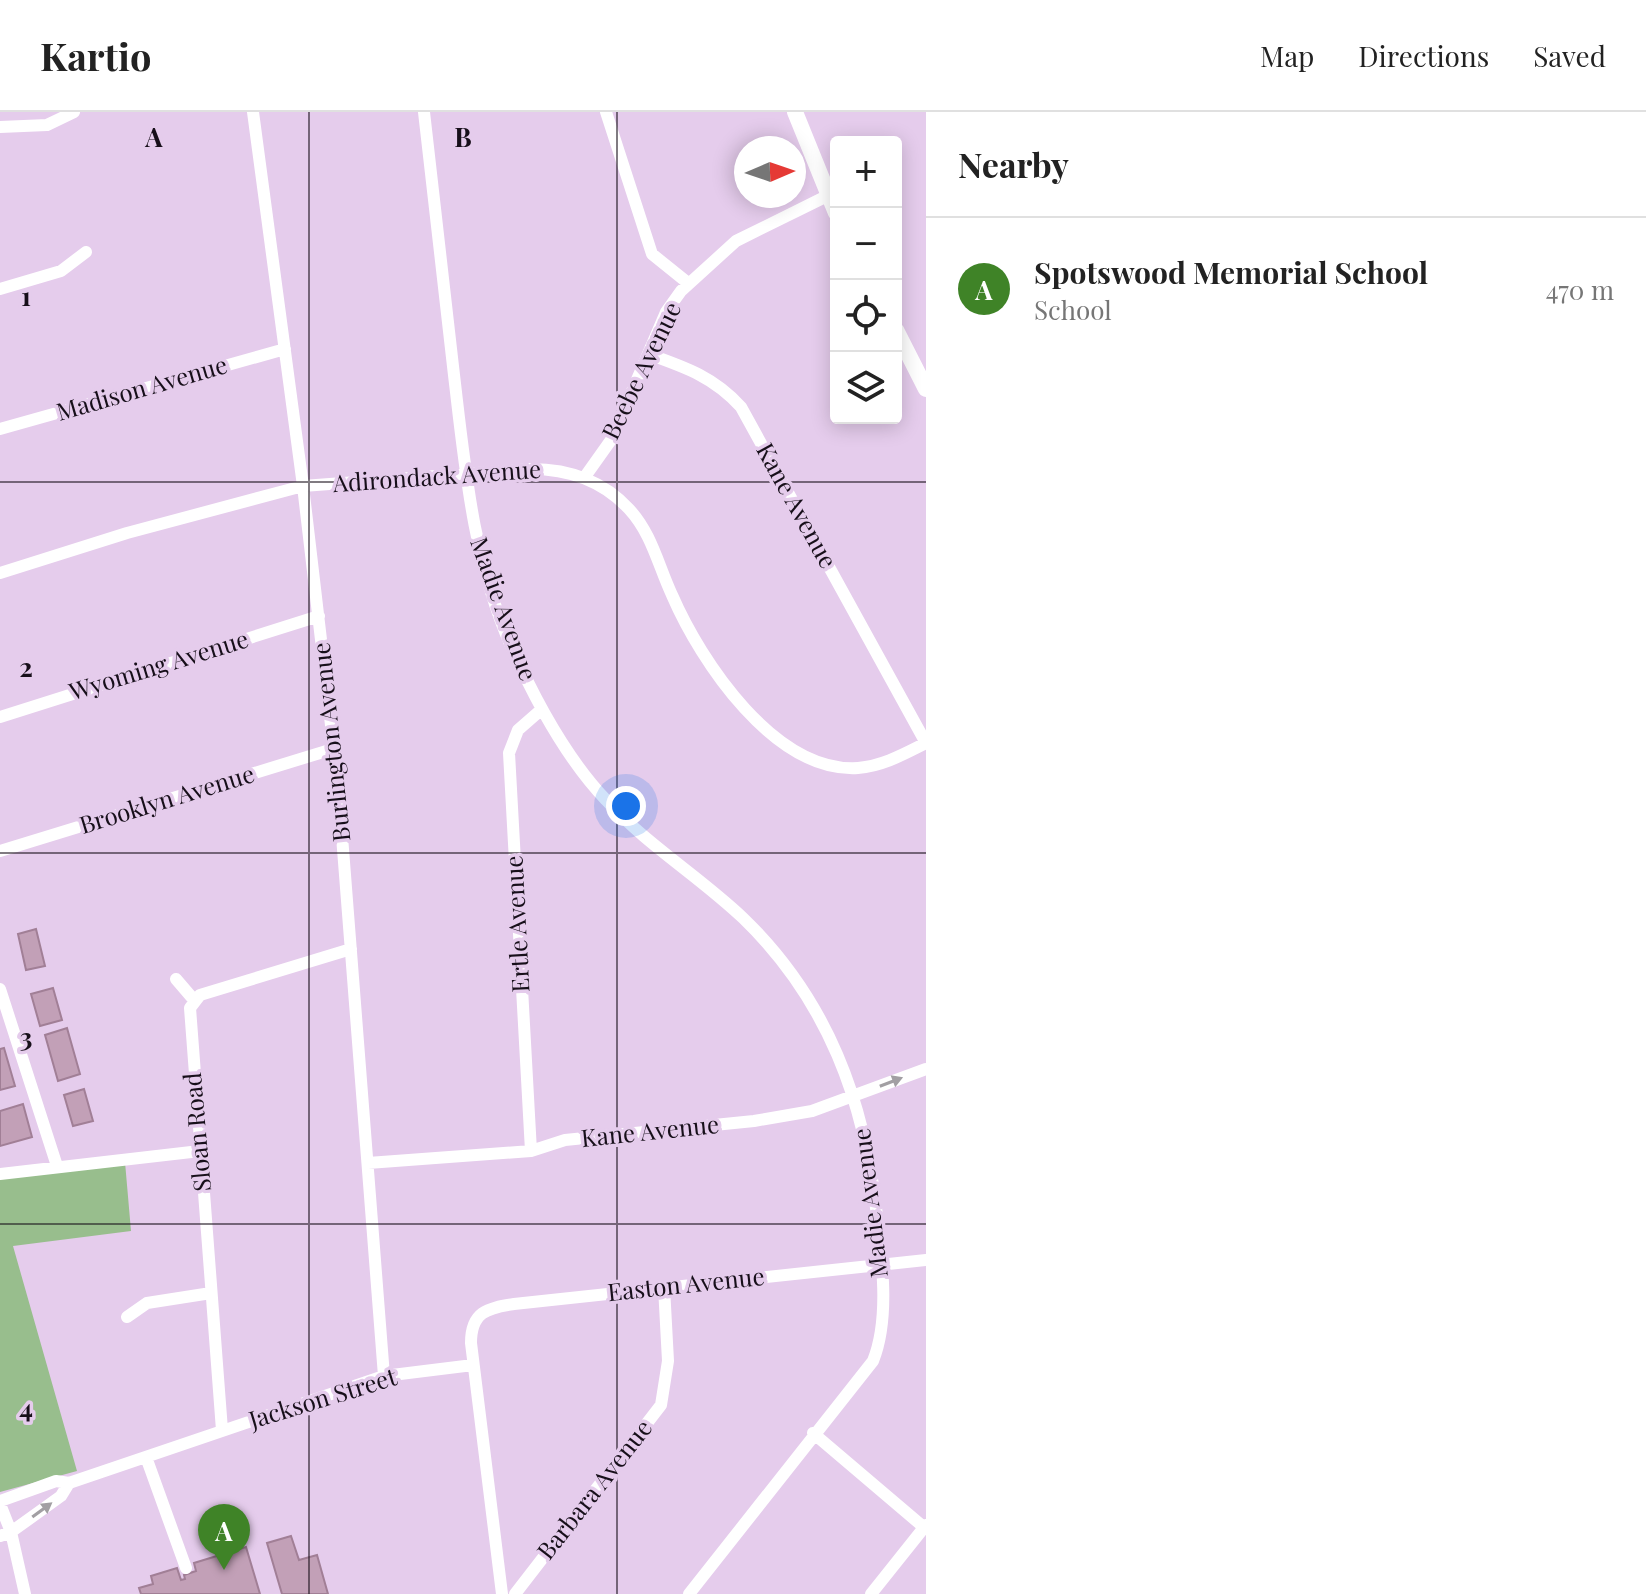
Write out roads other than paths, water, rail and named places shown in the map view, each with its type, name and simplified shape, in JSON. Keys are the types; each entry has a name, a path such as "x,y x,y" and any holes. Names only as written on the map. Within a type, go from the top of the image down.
{"main road":[{"path":"795,112 833,208"},
{"path":"902,342 926,389"}],"street":[{"path":"0,127 47,125 74,112"},
{"name":"Burlington Avenue","path":"253,112 303,486 333,749 384,1376"},
{"name":"Madie Avenue","path":"424,112 472,524 510,643 542,709 606,800 744,919 809,998 855,1096 874,1184 881,1332 873,1361 813,1433 689,1594"},
{"path":"606,112 652,254 688,283"},
{"name":"Beebe Avenue","path":"584,478 611,440 666,312 688,283 736,241 827,196"},
{"path":"0,289 61,271 86,252"},
{"name":"Madison Avenue","path":"0,429 285,349"},
{"name":"Kane Avenue","path":"648,354 698,371 721,387 741,407 926,743"},
{"name":"Adirondack Avenue","path":"0,573 127,533 303,486 544,469 584,478 617,498 636,517 650,539 690,632 739,700 786,746 816,762 848,768 881,764 926,743"},
{"name":"Wyoming Avenue","path":"0,717 319,616"},
{"name":"Ertle Avenue","path":"531,1151 509,753 518,730 542,709"},
{"name":"Brooklyn Avenue","path":"0,851 333,749"},
{"path":"176,979 194,1000 351,949"},
{"path":"0,989 57,1166"},
{"name":"Sloan Road","path":"194,1000 190,1024 222,1430"},
{"name":"Kane Avenue","path":"368,1163 531,1151 565,1140 754,1121 812,1111 926,1069"},
{"path":"0,1174 200,1151"},
{"name":"Easton Avenue","path":"473,1365 472,1323 490,1308 926,1260"},
{"name":"Barbara Avenue","path":"515,1594 661,1405 668,1361 664,1287"},
{"path":"127,1317 147,1303 211,1293"},
{"path":"473,1365 502,1594"},
{"name":"Jackson Street","path":"0,1502 56,1481 69,1483 384,1376 473,1365"},
{"path":"813,1433 925,1527 871,1594"},
{"path":"146,1457 186,1568"},
{"path":"5,1534 61,1496 69,1483"},
{"path":"0,1502 5,1534 25,1594"}],"place":[{"name":"Spotswood Memorial School","path":"224,1570"}]}
